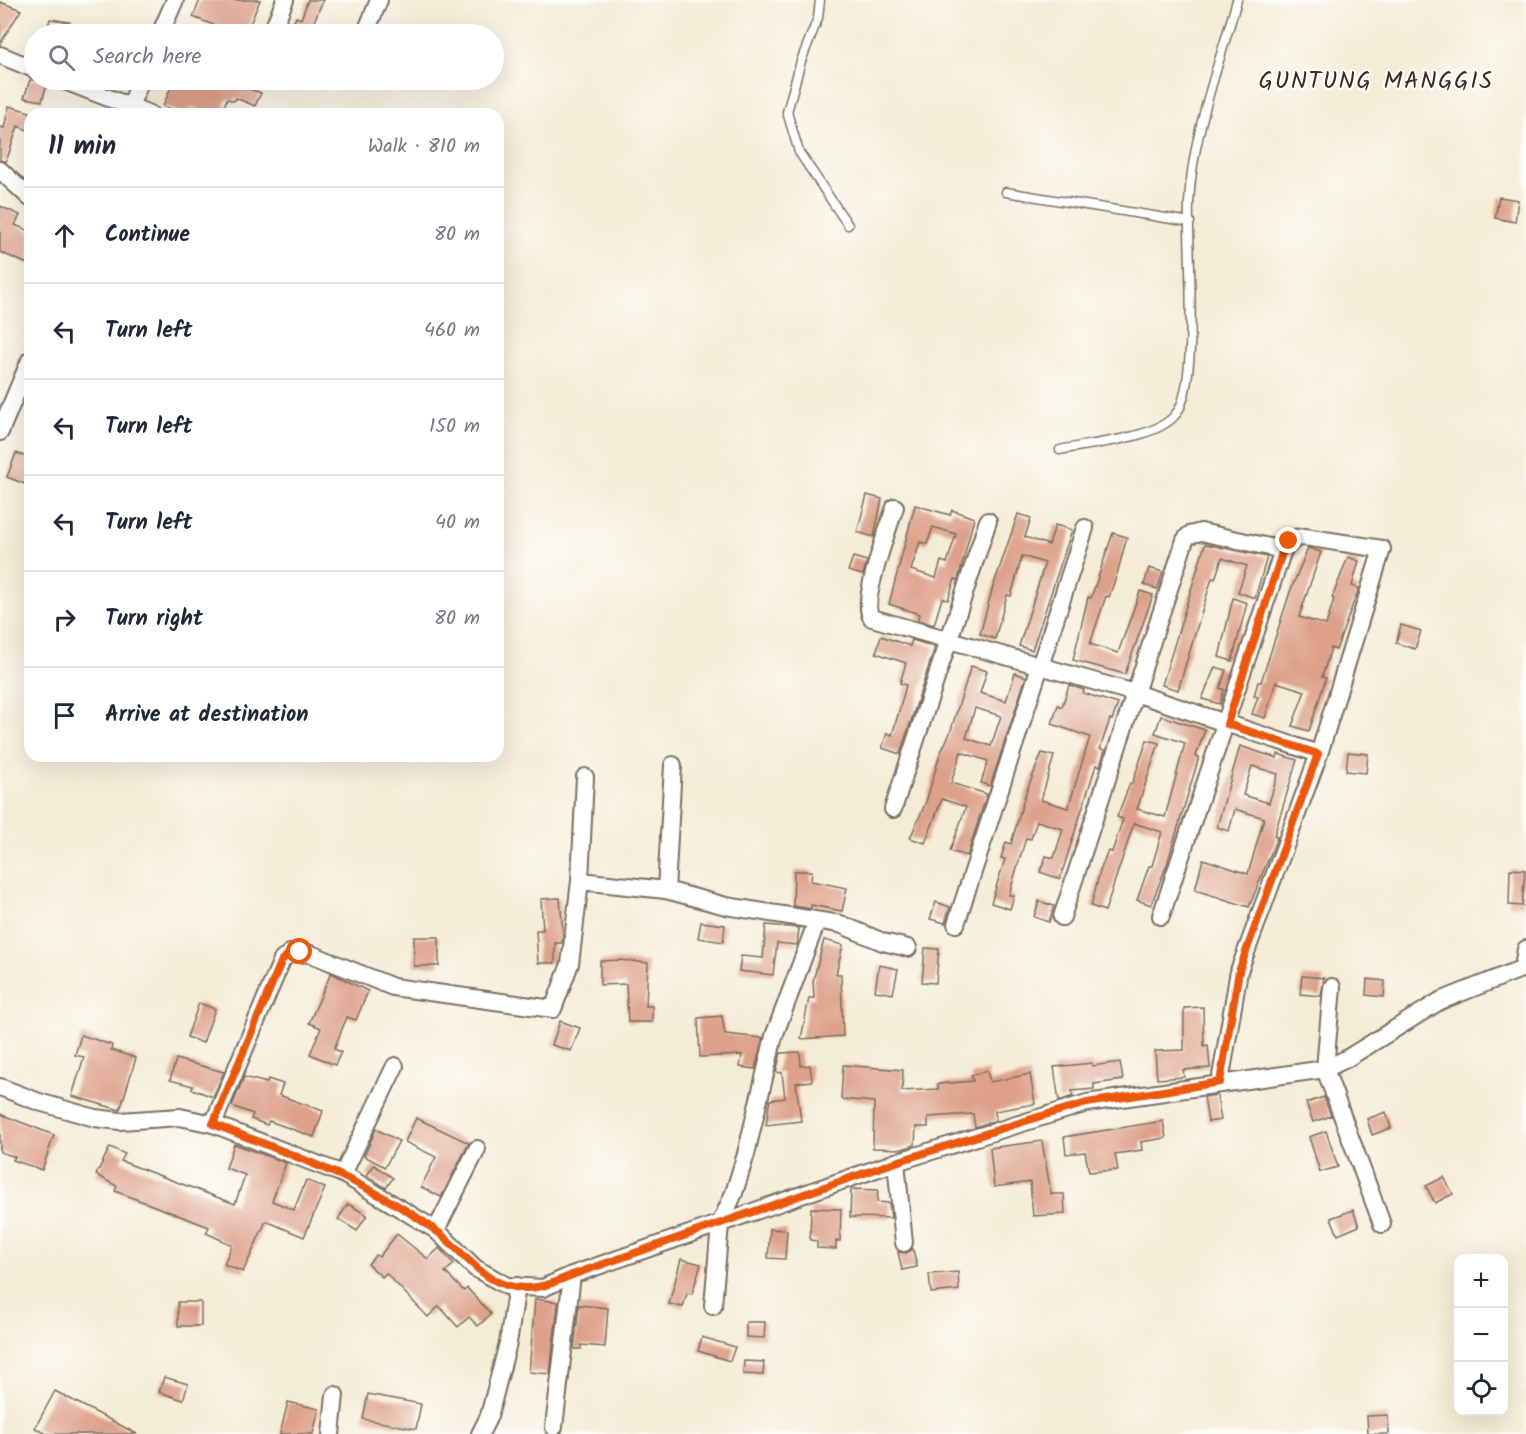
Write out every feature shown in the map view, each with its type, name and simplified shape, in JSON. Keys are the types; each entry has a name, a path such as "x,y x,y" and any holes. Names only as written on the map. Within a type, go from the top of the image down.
{"street":[{"path":"164,24 175,0"},
{"path":"276,24 285,0"},
{"path":"369,24 379,0"},
{"path":"0,56 24,65"},
{"path":"84,90 124,108"},
{"path":"129,108 137,90"},
{"path":"0,170 24,192"},
{"path":"0,432 24,374"},
{"path":"895,507 871,586 868,613 872,618 1135,693 1318,754"},
{"path":"893,809 988,522"},
{"path":"956,924 1085,528"},
{"path":"1062,917 1185,540 1189,535 1202,532 1283,550"},
{"path":"1161,916 1227,724 1283,550 1294,538 1305,537 1382,549 1318,754 1239,971 1220,1082"},
{"path":"666,890 673,765"},
{"path":"213,1124 282,960 290,953 311,954 393,987 553,1009 570,964 580,881 585,777"},
{"path":"580,881 666,890 726,906 840,924 883,942 908,948"},
{"path":"713,1306 720,1224 734,1193 746,1154 774,1036 817,921"},
{"path":"0,1087 39,1102 95,1118 120,1121 180,1117 213,1124 343,1174 436,1230 475,1268 507,1286 543,1288 572,1275 896,1162 1087,1103 1220,1082 1325,1069 1346,1059 1440,1001 1525,967 1526,949"},
{"path":"1332,987 1325,1069 1382,1224"},
{"path":"343,1174 395,1066"},
{"path":"436,1230 477,1149"},
{"path":"896,1162 904,1244"},
{"path":"554,1427 572,1275"},
{"path":"480,1434 489,1416 508,1343 517,1286"},
{"path":"331,1434 335,1395"}],"lane":[{"path":"820,0 818,18 801,61 787,112 800,152 849,225"},
{"path":"1060,450 1147,432 1162,426 1180,408 1190,353 1189,202 1198,141 1237,0"},
{"path":"1006,192 1190,222"}],"building":[{"path":"200,0 260,0 250,24 211,24 193,17"},
{"path":"308,0 323,0 313,24 293,24 296,17 301,19"},
{"path":"0,2 21,10 0,44"},
{"path":"50,19 70,22 69,24 49,24"},
{"path":"27,90 45,90 42,101 24,98"},
{"path":"170,90 253,90 261,93 255,106 236,98 234,101 227,99 223,108 168,108 163,106"},
{"path":"9,106 24,110 24,128 18,126 6,162 0,160 0,127 4,128"},
{"path":"1499,197 1518,200 1515,222 1495,218"},
{"path":"0,206 20,215 15,225 24,229 24,262 0,252"},
{"path":"16,453 24,456 24,484 7,477"},
{"path":"867,495 882,499 874,537 857,532"},
{"path":"915,505 950,515 952,510 974,518 958,580 955,579 948,600 942,598 934,625 918,620 919,614 889,604","holes":["933,527 956,534 947,563 941,561 936,578 911,570 920,542 927,544"]},
{"path":"1018,514 1031,518 1025,537 1049,545 1055,525 1072,530 1032,650 1019,646 1045,563 1022,556 1011,596 1007,595 995,639 980,634 992,590"},
{"path":"1113,533 1127,537 1117,574 1109,597 1106,596 1090,644 1118,653 1140,591 1153,595 1125,674 1073,660 1088,597 1091,598"},
{"path":"1205,544 1267,557 1255,598 1238,592 1247,566 1222,558 1215,579 1212,578 1178,690 1162,685"},
{"path":"1308,548 1321,552 1299,617 1326,625 1334,599 1332,598 1348,557 1359,561 1352,586 1359,588 1336,650 1331,648 1322,677 1326,678 1309,731 1292,726 1305,691 1276,682 1265,718 1252,714 1258,697 1254,696 1258,682 1261,682 1290,592"},
{"path":"853,557 867,561 863,575 848,571"},
{"path":"1149,568 1163,572 1157,589 1144,585"},
{"path":"1233,598 1247,603 1232,661 1219,657"},
{"path":"1401,625 1421,631 1415,649 1396,643"},
{"path":"881,636 910,646 912,640 935,647 900,754 882,748 887,733 892,735 900,708 906,685 900,683 906,663 876,653"},
{"path":"971,666 987,671 980,693 1006,701 1015,673 1026,677 990,786 981,783 988,761 961,752 951,783 987,794 967,856 950,851 966,807 942,799 925,843 910,838 926,802 940,754 950,733","holes":["975,708 1001,716 991,746 966,738"]},
{"path":"1215,667 1226,670 1220,688 1224,690 1220,704 1202,699"},
{"path":"1069,685 1084,690 1083,693 1118,704 1112,720 1110,719 1100,749 1105,750 1100,766 1096,765 1060,879 1040,872 1046,856 1054,858 1063,829 1037,821 1031,839 1026,838 1009,895 1014,896 1010,909 991,903 1005,859 1001,858 1006,842 1011,844 1025,795 1042,753 1054,756 1041,800 1068,808 1090,737 1052,724 1058,705 1062,707"},
{"path":"1161,716 1205,730 1196,756 1199,757 1167,864 1151,905 1137,900 1149,866 1152,866 1162,832 1134,823 1105,911 1091,906 1100,871 1108,851 1112,852 1123,819 1117,817 1130,783 1132,784 1147,740 1159,743 1137,809 1165,817 1185,743 1155,733"},
{"path":"1240,746 1277,758 1278,754 1297,760 1274,836 1277,837 1249,907 1195,890 1203,859 1248,874 1264,818 1235,809 1229,831 1217,827","holes":["1252,766 1278,774 1269,803 1243,795"]},
{"path":"1348,752 1368,754 1366,773 1346,771"},
{"path":"1510,869 1525,870 1522,906 1509,905"},
{"path":"794,871 812,871 811,881 847,888 842,911 811,905 811,909 793,906"},
{"path":"560,898 562,943 555,943 555,963 538,963 536,930 543,930 541,899"},
{"path":"1039,901 1054,906 1049,922 1034,917"},
{"path":"936,902 950,907 945,923 930,919"},
{"path":"701,922 725,925 723,942 698,938"},
{"path":"766,925 799,928 797,945 777,943 773,975 739,971 741,956 763,958"},
{"path":"414,937 439,937 439,966 414,966"},
{"path":"824,940 843,945 836,974 841,974 843,1036 801,1039 809,998 814,998 813,981"},
{"path":"925,948 939,949 936,983 922,982"},
{"path":"620,960 648,963 646,1006 652,1006 652,1022 628,1022 626,984 600,985 600,961"},
{"path":"879,965 898,969 893,994 875,991"},
{"path":"331,973 368,991 356,1020 347,1017 334,1049 341,1052 335,1065 310,1054 321,1028 309,1023"},
{"path":"1302,976 1324,978 1321,996 1300,994"},
{"path":"1367,979 1385,981 1384,997 1366,995"},
{"path":"199,1003 215,1009 203,1043 187,1037"},
{"path":"1203,1007 1204,1046 1208,1045 1210,1068 1183,1070 1184,1077 1157,1079 1155,1051 1184,1050 1184,1008"},
{"path":"722,1016 725,1034 763,1038 755,1069 740,1067 742,1055 700,1057 698,1018"},
{"path":"560,1021 580,1028 571,1051 552,1045"},
{"path":"81,1035 112,1045 111,1050 136,1058 120,1110 72,1096 84,1057 75,1055"},
{"path":"800,1052 801,1066 810,1065 812,1081 796,1083 801,1121 766,1125 770,1100 785,1098 782,1073 776,1072 781,1053"},
{"path":"176,1059 224,1072 213,1097 192,1089 193,1086 170,1080"},
{"path":"1120,1062 1123,1080 1094,1084 1094,1089 1072,1091 1073,1096 1059,1101 1054,1067 1092,1063 1092,1066"},
{"path":"843,1065 903,1070 902,1091 938,1089 938,1084 973,1081 971,1075 987,1071 990,1082 1030,1074 1035,1104 995,1111 996,1120 975,1127 973,1114 928,1117 928,1127 916,1127 915,1145 902,1149 873,1148 874,1102 841,1099"},
{"path":"244,1077 267,1083 268,1079 283,1084 279,1095 323,1111 314,1137 269,1121 267,1125 251,1119 253,1114 232,1106"},
{"path":"1217,1095 1221,1120 1208,1122 1204,1097"},
{"path":"1324,1097 1331,1116 1313,1122 1306,1103"},
{"path":"1386,1112 1391,1128 1372,1135 1367,1119"},
{"path":"0,1114 54,1135 42,1170 13,1160 15,1157 0,1152"},
{"path":"416,1118 469,1143 441,1197 421,1187 436,1157 405,1142"},
{"path":"1163,1121 1166,1138 1141,1142 1142,1150 1115,1154 1118,1170 1089,1172 1085,1152 1066,1154 1064,1137"},
{"path":"376,1129 399,1141 385,1167 364,1156"},
{"path":"1326,1131 1338,1167 1320,1172 1309,1137"},
{"path":"1042,1141 1051,1194 1064,1194 1065,1214 1033,1216 1030,1182 994,1187 990,1148"},
{"path":"234,1144 286,1163 272,1201 294,1210 306,1180 325,1188 304,1237 266,1221 243,1272 224,1264 232,1245 206,1233 209,1227 115,1191 117,1186 96,1175 110,1147 125,1154 121,1161 235,1204 245,1175 226,1168"},
{"path":"374,1165 393,1178 386,1188 367,1175"},
{"path":"1444,1177 1453,1194 1435,1203 1426,1186"},
{"path":"851,1189 878,1190 877,1202 889,1203 891,1218 850,1217"},
{"path":"348,1204 367,1215 357,1231 338,1219"},
{"path":"811,1208 841,1209 840,1241 836,1241 836,1249 817,1248 817,1241 810,1240"},
{"path":"1353,1210 1359,1226 1338,1235 1331,1218"},
{"path":"770,1229 787,1230 785,1259 768,1258"},
{"path":"397,1234 428,1259 439,1248 454,1264 445,1272 464,1291 467,1288 491,1314 478,1326 469,1317 458,1327 439,1306 428,1317 386,1273 382,1277 368,1264 376,1255 379,1257"},
{"path":"913,1249 917,1267 902,1270 898,1252 906,1253"},
{"path":"681,1259 701,1264 692,1294 687,1293 683,1307 669,1304"},
{"path":"958,1272 959,1290 931,1293 929,1274"},
{"path":"535,1299 558,1302 550,1374 529,1372"},
{"path":"178,1302 201,1302 201,1326 178,1326"},
{"path":"579,1305 608,1308 605,1347 581,1345 581,1349 574,1349"},
{"path":"746,1322 765,1322 764,1338 746,1337"},
{"path":"702,1337 735,1347 730,1361 698,1351"},
{"path":"744,1361 764,1362 763,1375 743,1374"},
{"path":"164,1377 188,1384 183,1400 159,1392"},
{"path":"55,1391 137,1434 47,1434 35,1428"},
{"path":"368,1394 421,1404 416,1429 363,1419"},
{"path":"288,1402 319,1409 313,1434 280,1434"},
{"path":"1388,1415 1389,1434 1368,1434 1367,1416"}],"district":[{"name":"GUNTUNG MANGGIS","path":"1376,81"}],"route":[{"path":"300,952 290,953 282,960 213,1124 343,1174 436,1230 475,1268 507,1286 543,1288 572,1275 896,1162 1038,1117 1087,1103 1220,1082 1239,971 1318,754 1227,724 1283,550 1289,541"}]}
